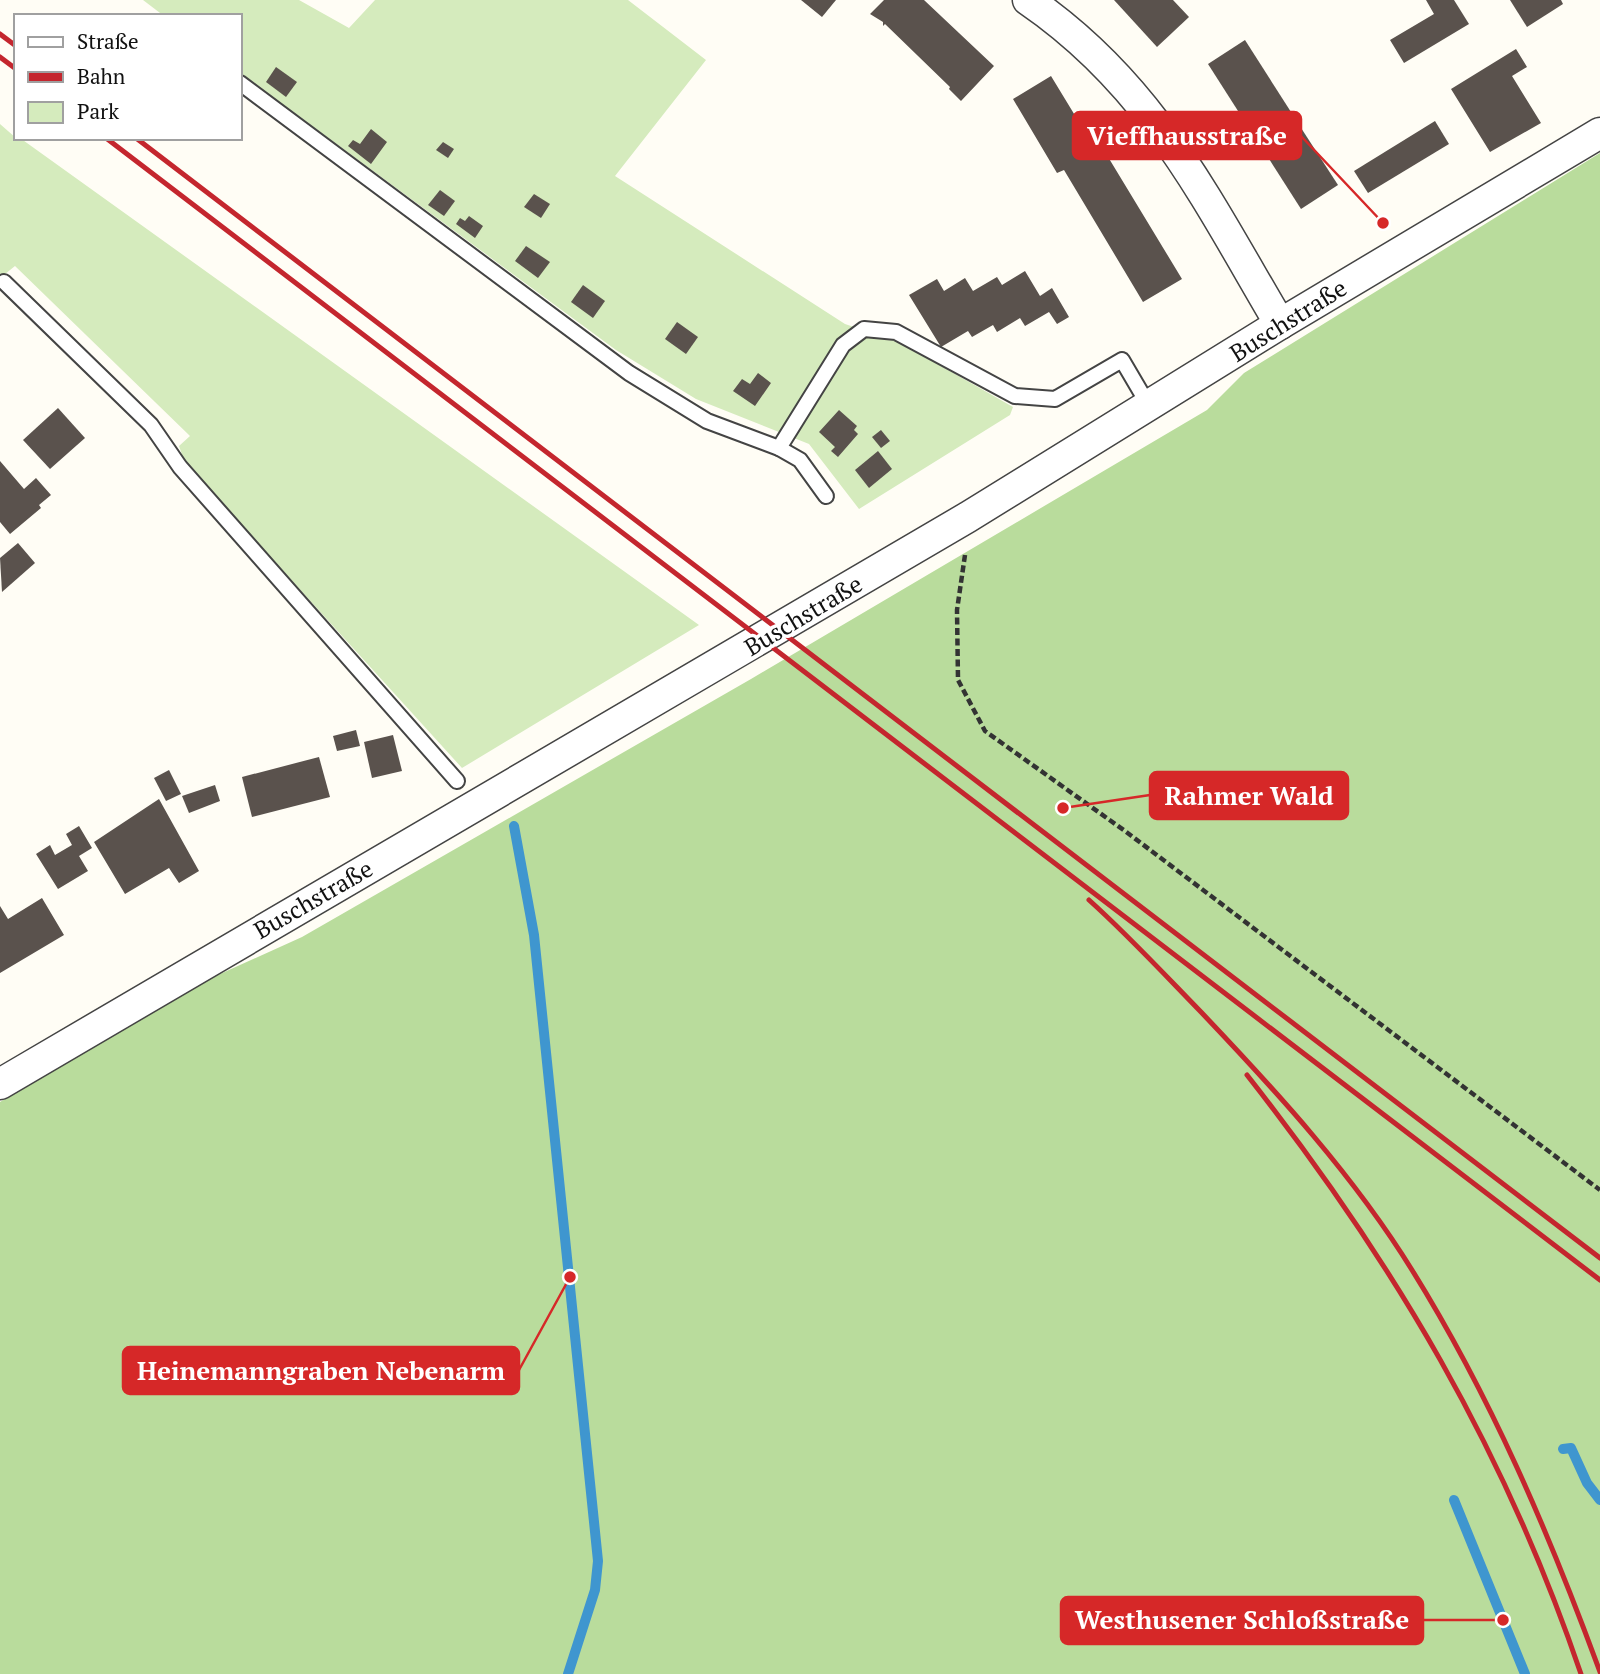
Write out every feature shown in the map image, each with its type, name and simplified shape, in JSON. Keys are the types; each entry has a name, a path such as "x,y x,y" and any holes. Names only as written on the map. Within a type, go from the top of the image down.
{"street":[{"path":"1028,0 1090,48 1147,109 1186,165 1280,324"},
{"name":"Buschstraße","path":"4,1074 736,654 1600,133"}],"lane":[{"path":"242,84 629,373 707,421 779,448 800,460 826,496"},
{"path":"4,282 151,425 180,467 457,781"},
{"path":"779,448 843,345 864,329 896,332 1015,396 1055,399 1122,360 1149,405"}],"path":[{"path":"967,543 957,610 958,680 985,731 1125,831 1600,1190"}],"green space":[{"path":"143,0 299,0 349,28 375,0 628,0 706,60 615,176 845,324 899,342 1013,407 1010,415 859,509 809,444 696,399 616,350 242,74 242,14 161,14"},
{"path":"0,124 14,136 14,140 23,140 699,625 462,768 185,463 179,446 190,436 15,266 0,278"},
{"path":"1600,153 1600,1674 0,1674 0,1102 198,984 302,937 751,679 1207,410 1244,373"}],"building":[{"path":"801,0 836,0 822,17"},
{"path":"884,0 924,0 994,66 961,101 885,24 883,26 883,22 870,14"},
{"path":"1114,0 1173,0 1189,17 1157,47"},
{"path":"1426,0 1454,0 1469,24 1404,63 1390,40 1434,14"},
{"path":"1510,0 1561,0 1563,4 1527,27"},
{"path":"1245,40 1291,112 1254,136 1208,64"},
{"path":"1516,49 1527,67 1512,76 1541,123 1490,152 1451,89"},
{"path":"276,67 297,82 286,97 266,82"},
{"path":"1051,76 1096,150 1102,147 1182,279 1143,302 1064,170 1057,173 1013,99"},
{"path":"1292,114 1338,185 1301,209 1255,137"},
{"path":"1435,121 1449,144 1368,193 1354,171"},
{"path":"371,129 387,142 371,164 348,146 353,140 360,144"},
{"path":"443,142 454,149 448,158 436,150"},
{"path":"440,190 455,201 444,216 428,205"},
{"path":"534,194 550,204 541,218 524,207"},
{"path":"469,216 483,226 475,238 456,224 460,218 465,221"},
{"path":"526,246 550,262 538,278 515,261"},
{"path":"1025,271 1040,296 1052,288 1069,317 1057,324 1049,312 1025,326 1020,318 997,332 993,325 972,337 968,331 941,347 909,295 937,279 944,291 965,278 973,291 997,277 1002,285"},
{"path":"583,285 605,301 593,318 571,302"},
{"path":"677,322 698,337 686,354 665,339"},
{"path":"758,373 771,383 755,406 733,391 742,379 750,384"},
{"path":"58,408 85,438 50,469 23,440"},
{"path":"839,410 857,426 854,430 858,434 838,457 831,451 835,447 819,432"},
{"path":"881,430 890,441 881,448 872,437"},
{"path":"878,451 892,469 869,488 855,470"},
{"path":"0,461 24,489 36,478 51,495 39,505 41,508 10,534 0,522"},
{"path":"18,543 35,563 2,592 0,558"},
{"path":"356,730 360,746 337,751 333,736"},
{"path":"393,735 402,771 372,778 364,742"},
{"path":"319,757 330,797 252,817 242,777"},
{"path":"169,770 181,794 166,801 154,778"},
{"path":"215,785 220,801 189,813 182,796"},
{"path":"159,799 199,871 179,883 169,868 125,894 94,842"},
{"path":"79,826 92,848 79,856 88,871 58,889 36,854 50,845 55,855 72,845 66,834"},
{"path":"42,898 64,935 0,973 0,906 8,919"}],"waterway":[{"path":"514,826 534,935 598,1561 595,1590 568,1674"},
{"path":"1563,1449 1571,1448 1587,1483 1600,1500"},
{"path":"1454,1500 1525,1674"}],"railway":[{"path":"0,34 14,44"},
{"path":"0,57 14,68"},
{"path":"109,140 1600,1280"},
{"path":"139,140 1600,1258"},
{"path":"1089,900 1201,1012 1286,1104 1340,1168 1389,1235 1441,1318 1493,1416 1539,1517 1600,1672"},
{"path":"1247,1075 1350,1216 1397,1287 1440,1360 1517,1511 1551,1591 1581,1674"}],"place":[{"name":"Vieffhausstraße","path":"1383,223"},
{"name":"Rahmer Wald","path":"1063,808"},
{"name":"Heinemanngraben Nebenarm","path":"570,1277"},
{"name":"Westhusener Schloßstraße","path":"1503,1620"}]}
